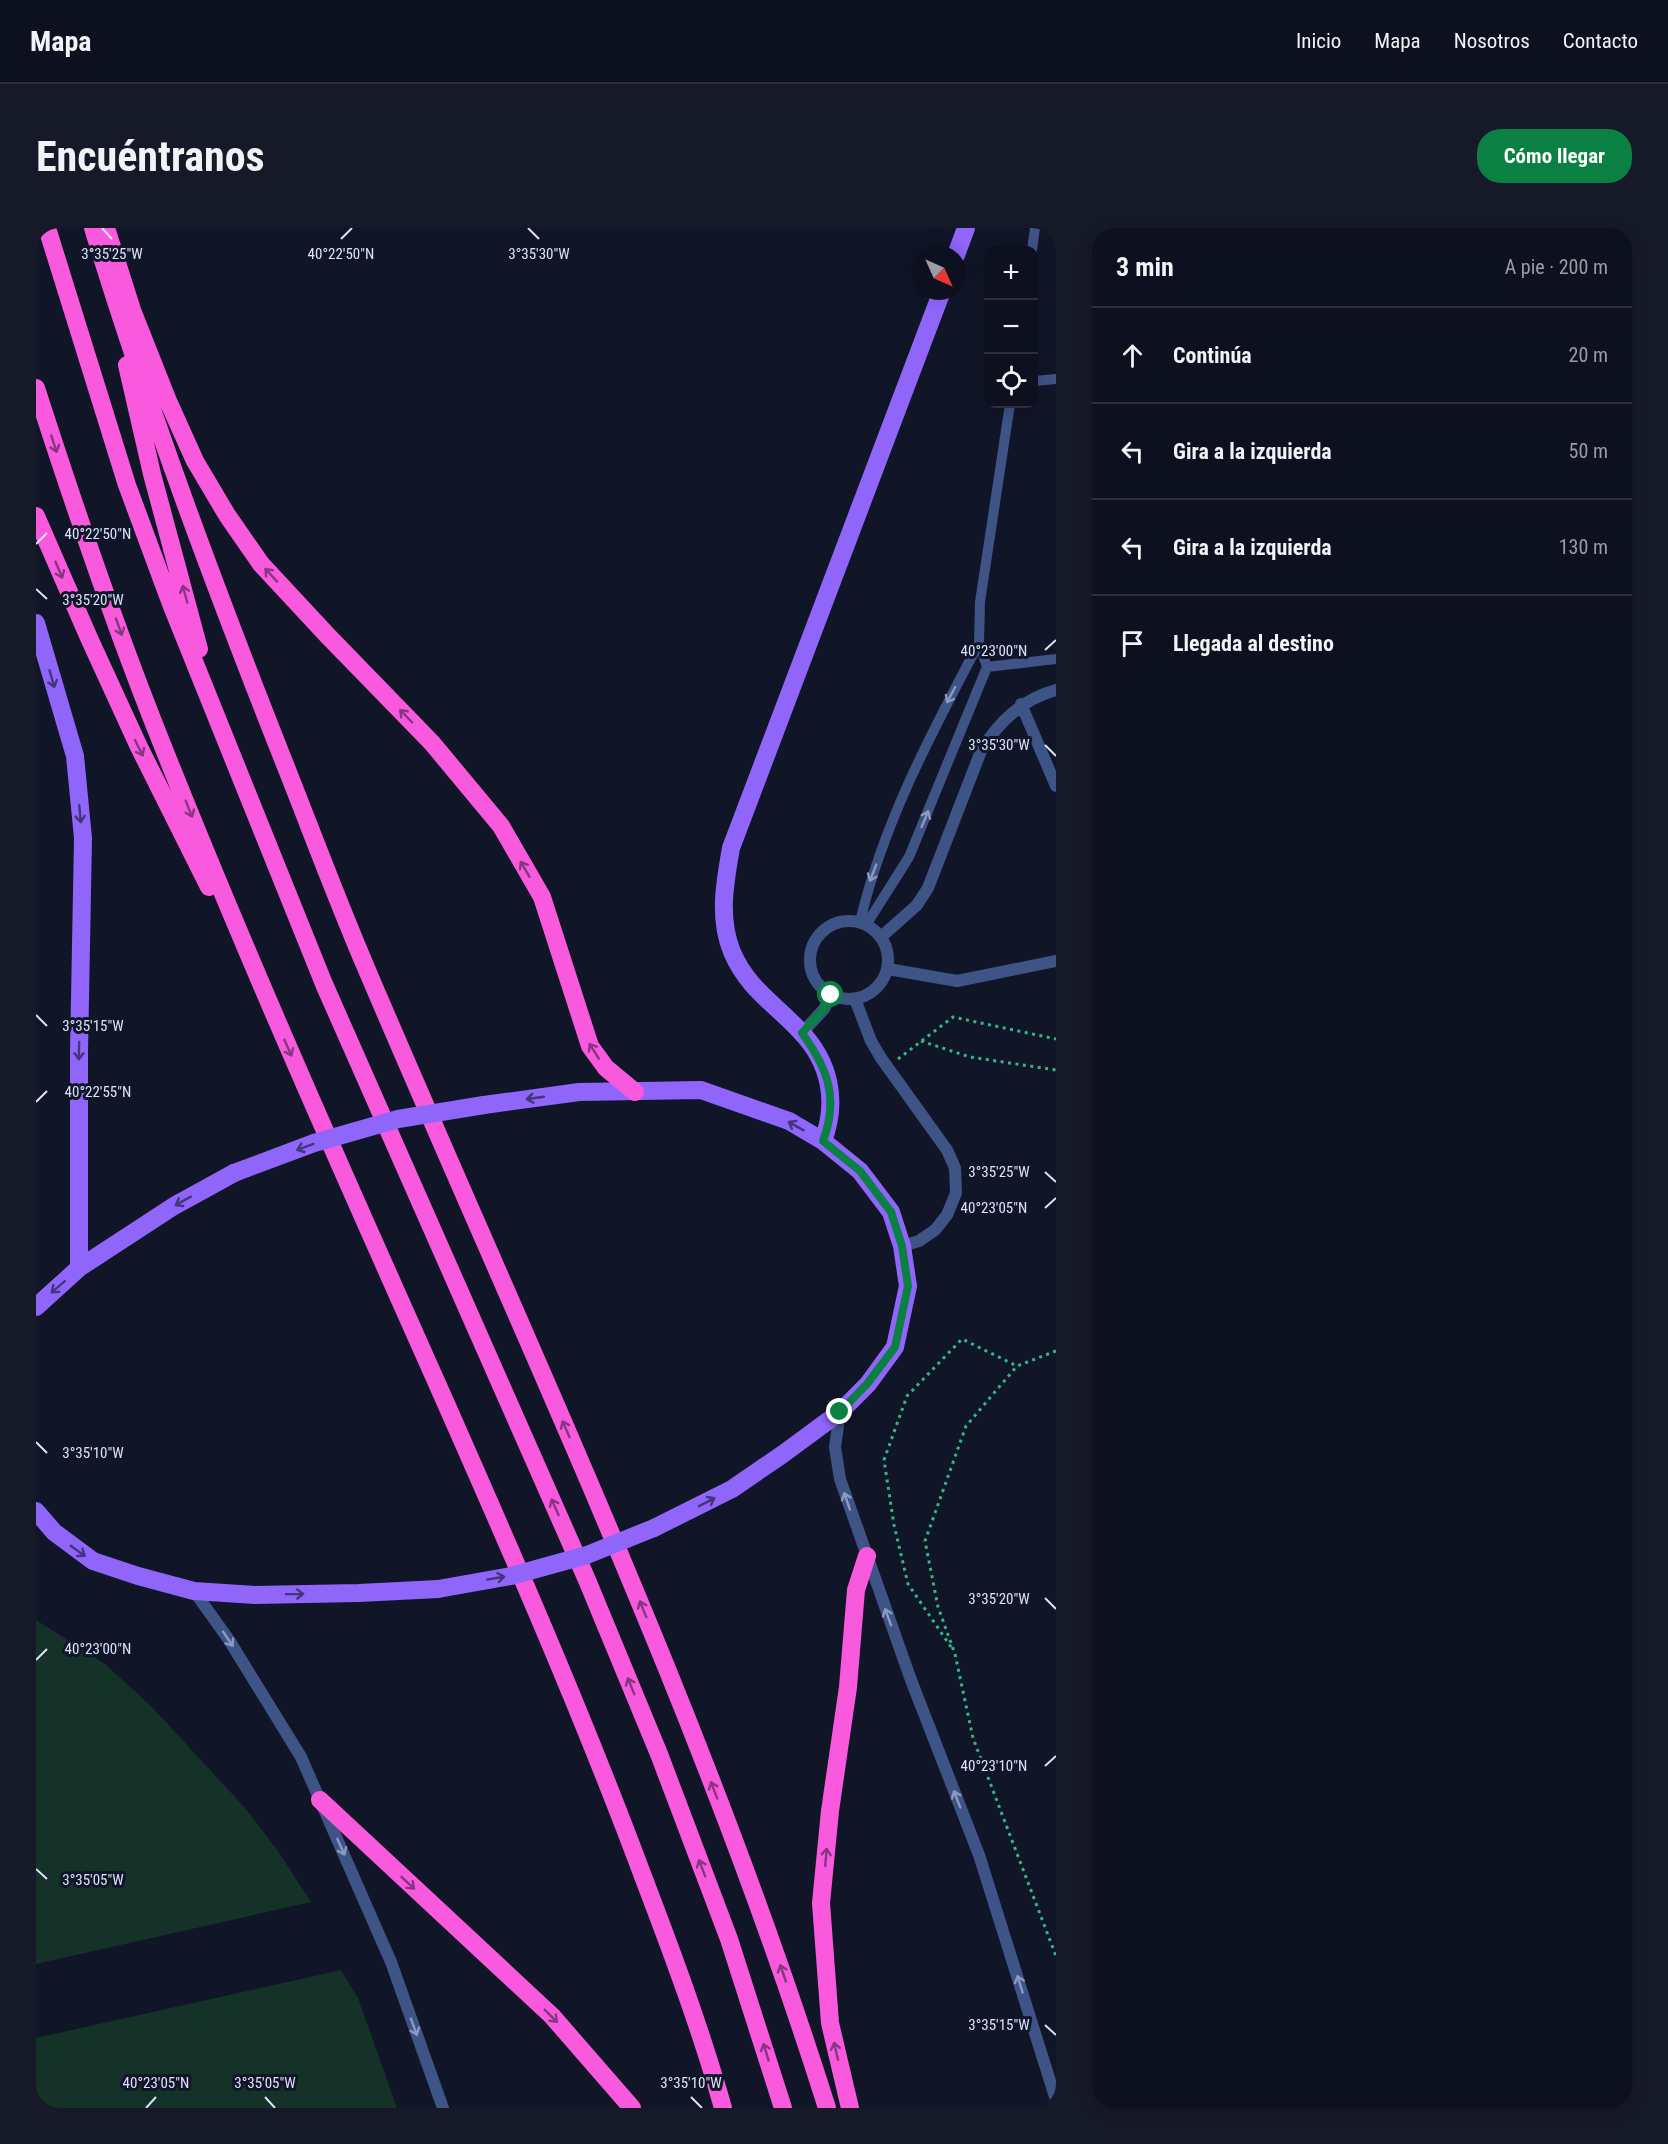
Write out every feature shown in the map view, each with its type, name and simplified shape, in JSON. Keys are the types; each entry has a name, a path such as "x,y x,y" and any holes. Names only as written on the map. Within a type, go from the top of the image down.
{"highway":[{"path":"47,228 127,485 214,712 324,984 587,1580 655,1743 729,1939 783,2108"},
{"path":"93,228 173,471 266,717 369,975 625,1563 767,1926 827,2108"},
{"path":"106,228 132,310 168,401 195,461 227,515 261,564 432,743 501,826 542,897 590,1046 606,1068 635,1092"},
{"path":"102,258 152,474 187,599 214,712"},
{"path":"36,388 73,503 159,736 272,1012 532,1599 589,1736 674,1957 712,2068 723,2108"},
{"path":"36,516 88,638 139,747 272,1012"},
{"path":"850,2108 830,2023 821,1903 830,1811 848,1687 856,1590 867,1556"},
{"path":"320,1800 552,2016 632,2108"}],"main road":[{"path":"959,246 966,228"},
{"path":"823,1141 829,1124 831,1100 829,1083 822,1064 802,1033 756,991 741,971 731,949 724,924 724,888 731,848 939,300"},
{"path":"36,623 75,756 83,838 79,1052 79,1268"},
{"path":"36,1307 79,1268 174,1206 234,1173 314,1143 398,1119 579,1092 701,1090 789,1121 823,1141 860,1171 891,1212 902,1246 908,1286 895,1347 867,1384 840,1412 783,1455 732,1489 654,1528 587,1555 511,1575 438,1589 359,1593 255,1595 194,1591 93,1561 54,1532 36,1511"}],"street":[{"path":"881,937 917,905 928,888 981,750 990,736 1021,704 1042,693 1056,690"},
{"path":"1021,704 1056,786"},
{"path":"847,921 863,923 881,937 889,957 888,969 884,980 876,989 867,996 843,999 831,995 821,987 812,971 811,952 816,940 824,930 847,921"},
{"path":"888,969 957,981 1056,961"},
{"path":"802,1033 824,1009 831,995"},
{"path":"855,999 871,1041 947,1150 955,1168 956,1193 947,1215 935,1230 919,1241 902,1246"},
{"path":"840,1412 835,1447 840,1479 911,1680 979,1855 1056,2100"},
{"path":"194,1591 229,1640 301,1757 391,1962 443,2108"}],"lane":[{"path":"1033,246 1035,228"},
{"path":"1038,381 1056,379"},
{"path":"863,923 891,888 909,857 987,667 979,643 980,602 1009,408"},
{"path":"863,923 868,887 917,764 979,643"},
{"path":"987,667 1056,659"}],"path":[{"path":"887,1067 953,1017 1056,1039"},
{"path":"921,1041 970,1058 1056,1070"},
{"path":"955,1653 908,1584 894,1525 884,1460 907,1396 962,1339 1017,1366"},
{"path":"1056,1351 1017,1366 966,1426 925,1541 938,1607 955,1653 973,1738 1056,1956"}],"green space":[{"path":"36,1620 105,1664 151,1706 246,1809 278,1851 311,1902 36,1964"},
{"path":"341,1970 358,1998 397,2108 36,2108 36,2038"}],"route":[{"path":"831,995 824,1009 802,1033 822,1064 829,1083 831,1100 829,1124 823,1141 860,1171 891,1212 902,1246 908,1286 895,1347 867,1384 840,1412"}]}
